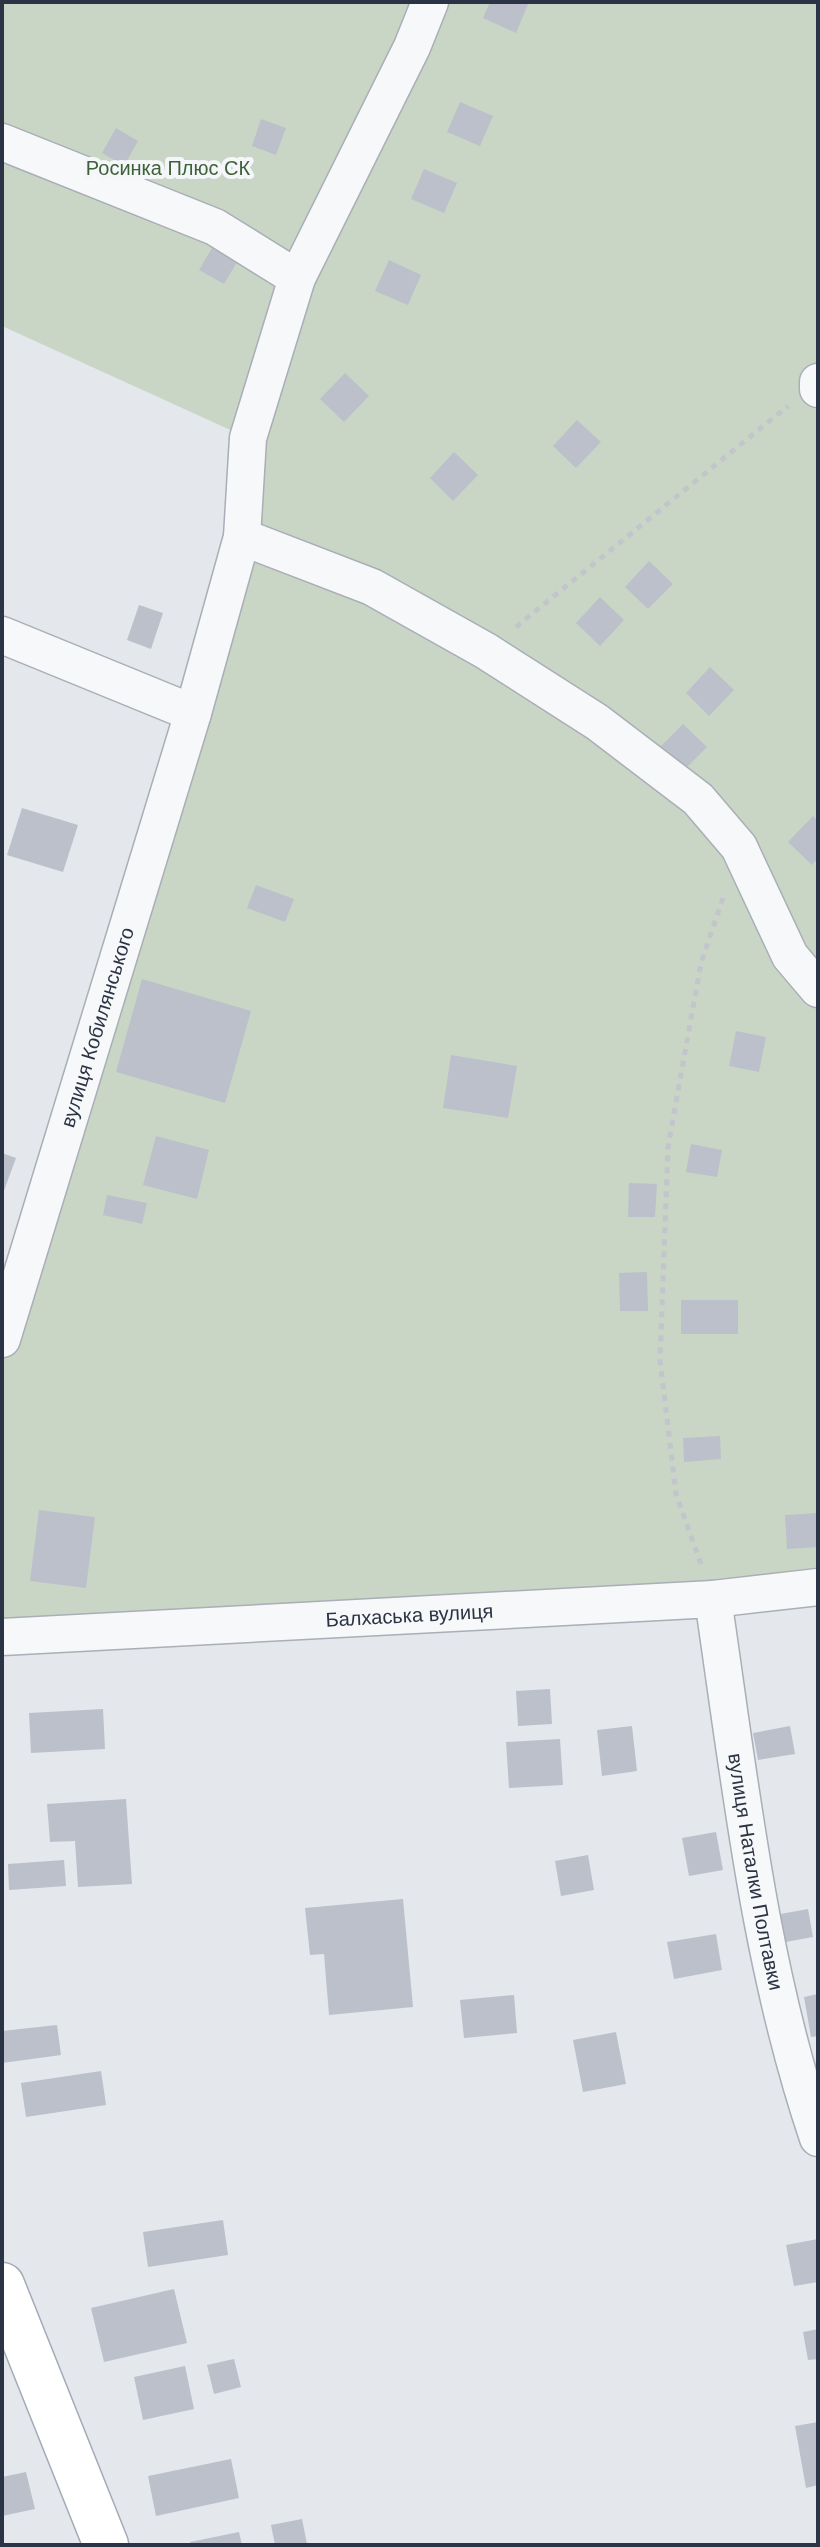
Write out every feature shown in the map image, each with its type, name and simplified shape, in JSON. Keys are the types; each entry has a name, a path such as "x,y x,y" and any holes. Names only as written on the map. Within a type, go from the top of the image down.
{"main road":[{"path":"2,2285 106,2545"}],"street":[{"name":"вулиця Кобилянського","path":"2,1339 193,713 242,537 248,438 297,278 412,47 430,2"},
{"path":"2,142 215,227 297,278"},
{"path":"242,537 372,587 486,651 597,722 698,799 739,847 790,956 818,989"},
{"path":"2,635 193,713"},
{"name":"Балхаська вулиця","path":"2,1637 713,1599 818,1587"},
{"name":"вулиця Наталки Полтавки","path":"713,1599 760,1920 804,2096 818,2138"}],"path":[{"path":"486,651 818,385"},
{"path":"713,1599 676,1494 661,1345 668,1147 701,963 739,847"}],"green space":[{"name":"Росинка Плюс СК","path":"2,2 818,2 818,1587 2,1637 2,1339 193,713 248,438 2,326"}],"building":[{"path":"490,2 529,2 516,33 483,18"},
{"path":"460,102 493,116 480,146 447,132"},
{"path":"261,119 286,128 276,155 252,146"},
{"path":"116,128 138,141 124,166 102,153"},
{"path":"424,169 457,183 444,213 411,199"},
{"path":"212,248 237,262 224,284 199,270"},
{"path":"389,260 421,275 408,305 375,291"},
{"path":"345,373 369,396 344,422 320,399"},
{"path":"577,420 601,442 576,468 553,446"},
{"path":"454,452 478,475 453,501 430,478"},
{"path":"649,561 673,584 648,609 625,587"},
{"path":"600,597 624,620 600,646 576,623"},
{"path":"139,605 163,613 151,649 127,640"},
{"path":"710,667 734,690 709,716 686,693"},
{"path":"683,724 707,747 682,772 658,749"},
{"path":"22,808 78,825 63,872 7,855"},
{"path":"813,816 818,821 818,858 812,865 788,842"},
{"path":"256,885 294,899 285,922 247,908"},
{"path":"142,979 251,1011 225,1103 116,1072"},
{"path":"736,1031 766,1037 759,1072 729,1066"},
{"path":"451,1055 517,1066 508,1118 443,1108"},
{"path":"156,1136 209,1150 197,1199 143,1185"},
{"path":"691,1144 722,1150 717,1177 686,1172"},
{"path":"2,1153 16,1158 2,1196"},
{"path":"629,1183 657,1184 655,1217 628,1217"},
{"path":"107,1195 147,1203 142,1224 103,1215"},
{"path":"647,1272 648,1311 620,1311 619,1273"},
{"path":"681,1300 738,1300 738,1334 681,1334"},
{"path":"720,1436 721,1459 684,1462 683,1438"},
{"path":"39,1510 95,1517 86,1588 30,1581"},
{"path":"818,1513 818,1547 787,1549 785,1515"},
{"path":"550,1689 552,1724 518,1726 516,1691"},
{"path":"103,1709 105,1749 31,1753 29,1713"},
{"path":"632,1726 637,1771 602,1776 597,1730"},
{"path":"790,1726 795,1754 758,1760 753,1733"},
{"path":"560,1739 563,1785 509,1788 506,1742"},
{"path":"126,1799 132,1884 78,1887 75,1841 50,1842 47,1804"},
{"path":"716,1832 723,1870 689,1876 682,1838"},
{"path":"588,1855 594,1890 561,1896 555,1861"},
{"path":"64,1860 66,1886 9,1890 8,1864"},
{"path":"403,1899 413,2007 329,2015 324,1954 310,1955 305,1908"},
{"path":"808,1909 813,1937 780,1943 775,1915"},
{"path":"716,1934 722,1970 674,1979 667,1942"},
{"path":"818,1994 818,2036 811,2037 804,1997"},
{"path":"514,1995 517,2033 464,2038 460,2000"},
{"path":"57,2025 61,2055 2,2063 2,2031"},
{"path":"616,2032 626,2084 583,2092 573,2040"},
{"path":"101,2071 106,2105 26,2117 21,2083"},
{"path":"223,2220 228,2255 148,2267 143,2232"},
{"path":"818,2239 818,2282 794,2286 786,2245"},
{"path":"174,2289 187,2343 104,2362 91,2308"},
{"path":"818,2329 818,2359 808,2360 803,2332"},
{"path":"234,2359 241,2387 214,2394 207,2365"},
{"path":"185,2366 194,2409 143,2420 134,2377"},
{"path":"818,2422 818,2485 806,2488 795,2426"},
{"path":"231,2459 239,2498 156,2516 148,2476"},
{"path":"26,2472 35,2509 2,2516 2,2477"},
{"path":"302,2519 307,2544 275,2545 271,2525"},
{"path":"239,2532 242,2545 191,2545 190,2542"}]}
